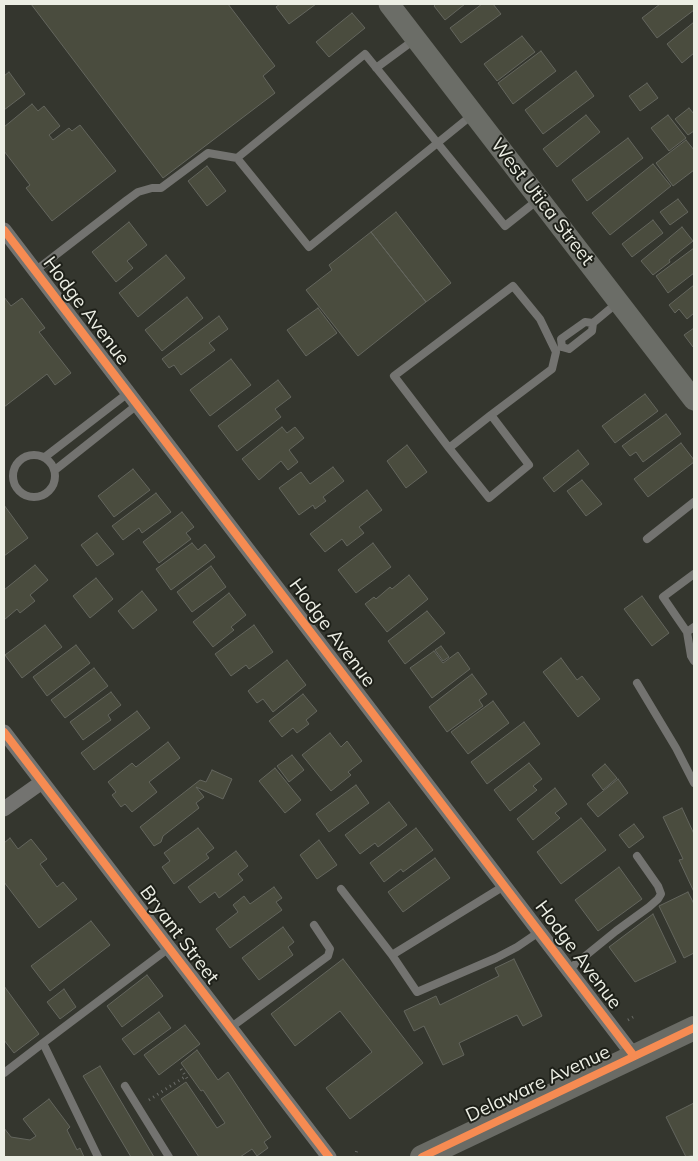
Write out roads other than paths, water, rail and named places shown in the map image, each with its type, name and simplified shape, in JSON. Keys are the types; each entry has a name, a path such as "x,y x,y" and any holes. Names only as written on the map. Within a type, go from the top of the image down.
{"main road":[{"name":"Delaware Avenue","path":"422,1157 694,1028"}],"street":[{"name":"West Utica Street","path":"389,4 694,400"},
{"name":"Hodge Avenue","path":"4,230 634,1056"},
{"name":"Bryant Street","path":"4,732 329,1157"},
{"path":"4,810 42,782"}],"lane":[{"path":"376,68 416,38"},
{"path":"237,158 365,54 505,226 539,198"},
{"path":"34,271 138,192 152,188 161,188 208,153 237,158 309,247 473,114"},
{"path":"491,415 529,465 489,498 394,376 513,286 540,319 559,350"},
{"path":"559,350 569,349 592,331 593,323 618,301"},
{"path":"449,448 552,369 561,339 585,322 593,323"},
{"path":"45,457 133,399"},
{"path":"55,470 133,399"},
{"path":"31,454 45,457 55,470 54,484 50,490 37,497 22,493 14,482 14,467 18,461 31,454"},
{"path":"647,539 694,502"},
{"path":"694,574 663,597 687,632 691,656 694,661"},
{"path":"687,632 694,627"},
{"path":"637,683 676,748 694,783"},
{"path":"568,970 658,899 661,894 658,886 637,856"},
{"path":"392,955 504,886"},
{"path":"341,889 392,955 416,992 496,958 539,932"},
{"path":"230,1028 328,956 330,949 314,925"},
{"path":"4,1073 169,948"},
{"path":"42,1043 98,1157"},
{"path":"125,1086 169,1157"}]}
